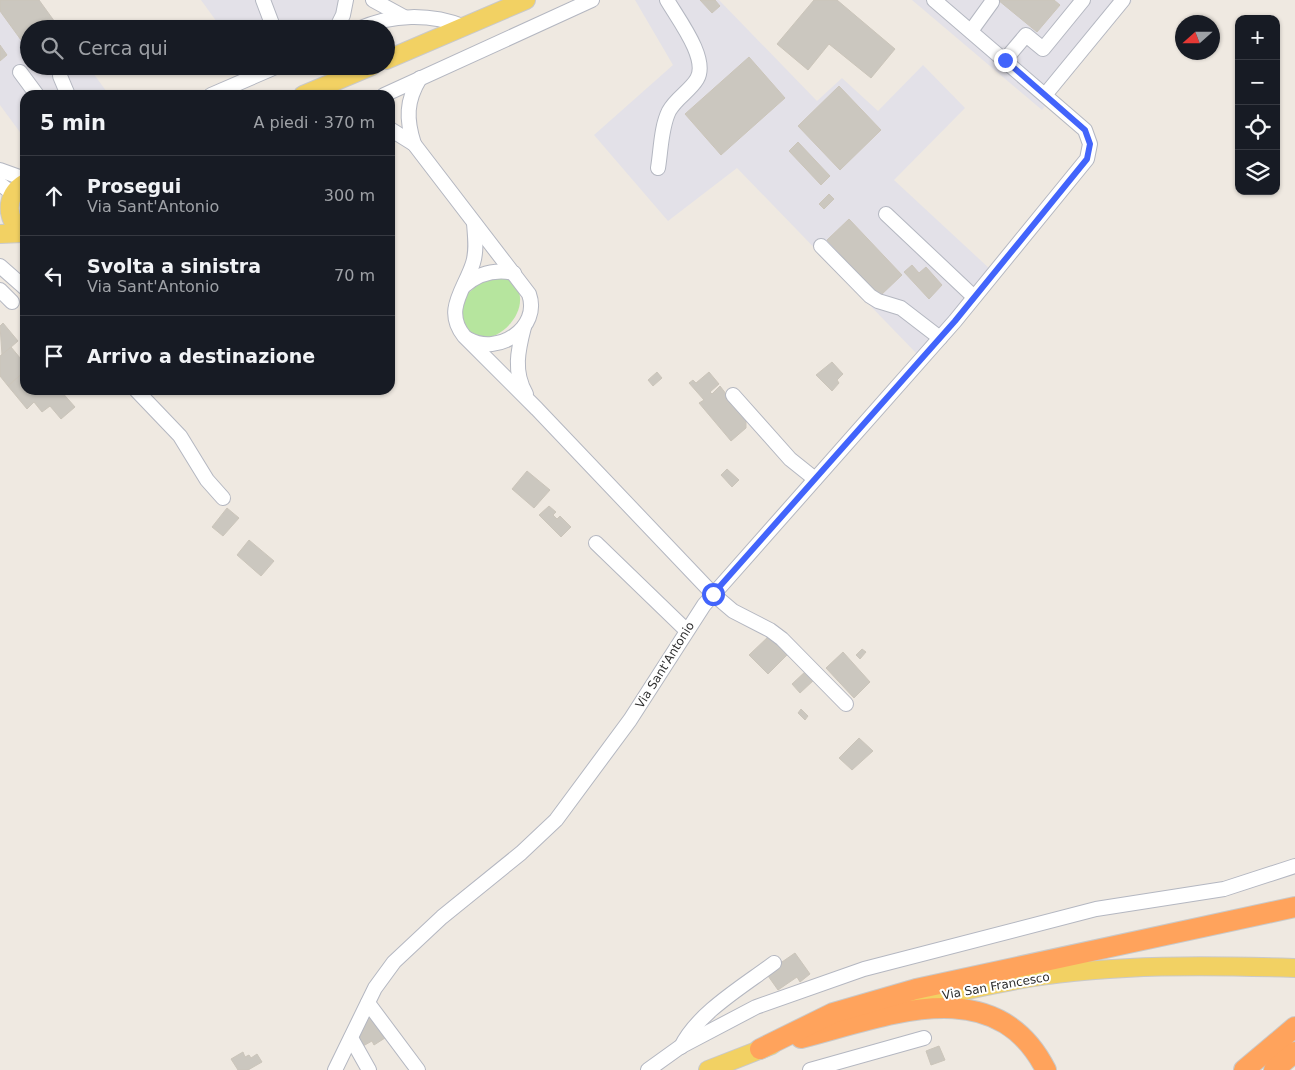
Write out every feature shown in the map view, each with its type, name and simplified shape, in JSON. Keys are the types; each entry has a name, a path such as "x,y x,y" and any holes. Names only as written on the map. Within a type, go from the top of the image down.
{"highway":[{"path":"760,1049 833,1013 916,990 1295,906"},
{"path":"760,1049 904,1013 938,1008 958,1008 989,1014 1008,1024 1026,1041 1046,1070"},
{"path":"1244,1070 1295,1027"},
{"path":"1274,1070 1295,1052"}],"main road":[{"path":"395,56 465,28 526,0"},
{"path":"316,90 351,75"},
{"path":"9,194 11,220 20,229"},
{"path":"0,234 20,233"},
{"name":"Via San Francesco","path":"708,1070 828,1024 974,988 1030,978 1146,967 1203,965 1295,968"}],"street":[{"path":"263,0 271,20"},
{"path":"340,20 346,0"},
{"path":"373,0 404,17"},
{"path":"395,90 592,0"},
{"path":"658,168 668,115 674,104 697,80 701,70 697,53 667,0"},
{"path":"1005,60 1026,35 1043,49 1083,0"},
{"path":"1045,95 1123,0"},
{"name":"Via Sant'Antonio","path":"335,1070 368,1002 384,975 402,953 442,917 522,853 556,820 630,720 686,630 713,594 940,338 1083,165 1090,152 1090,144 1085,130 970,31 941,2"},
{"path":"970,31 992,2"},
{"path":"384,20 404,17 447,21 465,28"},
{"path":"22,75 33,90"},
{"path":"223,90 257,75"},
{"path":"60,76 66,90"},
{"path":"414,144 407,118 408,104 420,78"},
{"path":"395,132 414,144 527,289 531,298 532,312 524,327 517,358 518,374 523,388 537,409"},
{"path":"0,170 20,177"},
{"path":"886,214 974,297"},
{"path":"474,223 473,261 455,302 454,314 457,326 464,336 537,409 713,594 733,611 770,630 782,639 846,704"},
{"path":"821,246 870,296 878,302 901,308 940,338"},
{"path":"0,266 20,284"},
{"path":"461,289 474,278 486,273 500,271 514,273"},
{"path":"0,290 12,302"},
{"path":"464,336 475,343 491,345 509,338 524,327"},
{"path":"141,395 180,436 207,480 223,498"},
{"path":"733,395 790,459 815,479"},
{"path":"596,544 686,630"},
{"path":"648,1070 680,1047 764,1004 864,969 1096,909 1224,889 1295,866"},
{"path":"680,1047 685,1037 698,1022 774,963"},
{"path":"368,1002 418,1070"},
{"path":"351,1038 369,1070"},
{"path":"810,1070 924,1038"}],"shaded area":[{"path":"0,0 39,0 53,20 20,20 20,75 95,75 105,90 20,90 20,132 0,105"},
{"path":"201,0 353,0 337,20 215,20"},
{"path":"635,0 719,0 817,101 842,78 878,111 923,65 965,108 894,180 991,270 917,354 737,168 668,221 594,135 673,65"},
{"path":"912,0 1131,0 1132,1 1042,110"}],"green space":[{"path":"503,276 514,284 519,293 520,304 510,324 501,332 479,339 462,328 461,299 485,279"}],"building":[{"path":"0,0 39,0 53,20 20,20 20,39 0,11"},
{"path":"700,0 715,0 720,6 712,13"},
{"path":"814,0 837,0 895,49 871,78 829,44 808,70 777,44"},
{"path":"998,0 1054,0 1060,5 1037,32"},
{"path":"0,45 7,55 0,61"},
{"path":"749,57 785,98 721,155 685,114"},
{"path":"839,86 881,130 840,170 798,126"},
{"path":"798,142 830,176 821,185 789,151"},
{"path":"829,194 834,199 824,209 819,204"},
{"path":"849,219 902,275 880,296 827,240"},
{"path":"912,265 919,273 926,267 942,285 929,299 904,272"},
{"path":"3,323 18,341 2,355 0,326"},
{"path":"11,347 20,358 20,375 8,386 0,376 0,356"},
{"path":"832,362 843,374 837,380 839,383 832,391 816,375"},
{"path":"657,372 662,378 653,386 648,380"},
{"path":"709,372 719,384 710,392 712,394 720,386 746,420 746,428 731,441 699,403 704,400 689,383 693,380 696,383"},
{"path":"20,375 20,395 64,395 75,407 61,419 50,406 42,412 34,402 27,409 8,386"},
{"path":"727,469 739,480 732,487 721,475"},
{"path":"527,471 550,490 534,508 512,489"},
{"path":"549,506 556,512 553,515 557,519 560,516 571,527 561,537 539,515"},
{"path":"227,508 239,518 223,536 212,527"},
{"path":"249,540 274,561 261,576 237,555"},
{"path":"770,635 788,654 768,674 749,655"},
{"path":"862,649 866,652 860,659 856,655"},
{"path":"843,652 870,682 854,698 826,668"},
{"path":"807,670 815,679 800,693 792,684"},
{"path":"801,709 808,716 805,720 798,713"},
{"path":"859,738 873,751 852,770 839,758"},
{"path":"795,953 810,974 800,982 797,977 778,990 766,973"},
{"path":"372,1016 385,1038 374,1045 372,1041 363,1046 358,1036 362,1024"},
{"path":"939,1046 945,1060 931,1065 926,1051"},
{"path":"243,1052 245,1057 249,1055 251,1058 257,1054 262,1062 248,1070 238,1070 231,1059"}],"route":[{"path":"713,594 955,321 1087,159 1090,152 1090,144 1089,136 1085,130 1005,60"}]}
